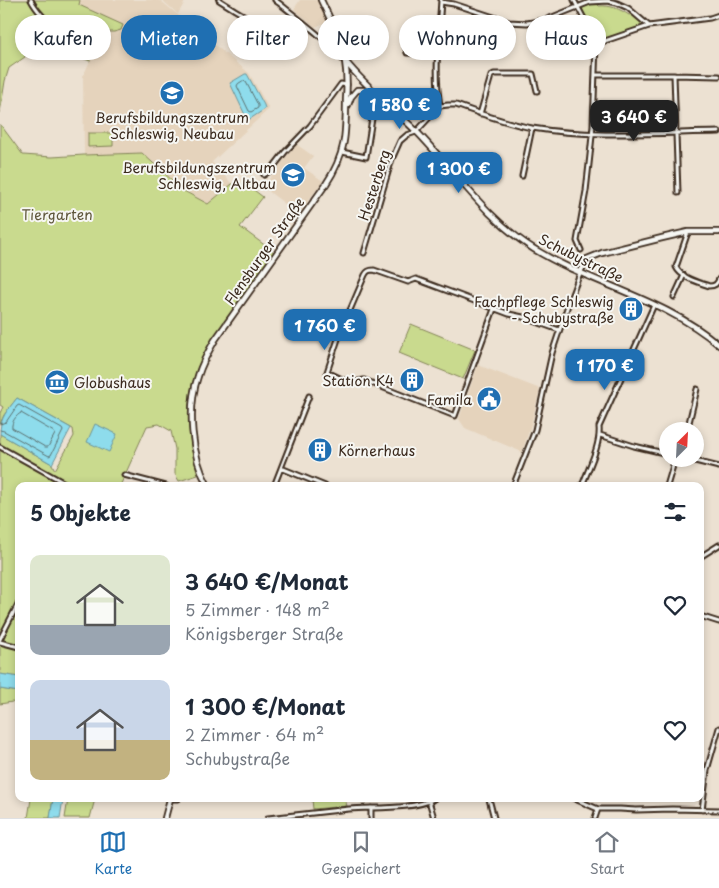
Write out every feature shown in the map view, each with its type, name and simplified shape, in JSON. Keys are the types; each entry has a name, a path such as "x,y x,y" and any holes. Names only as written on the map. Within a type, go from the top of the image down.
{"street":[{"path":"31,0 42,15"},
{"path":"219,0 243,15"},
{"path":"275,0 294,15"},
{"name":"Flensburger Straße","path":"206,482 197,458 192,428 195,388 201,367 214,340 326,184 342,152 345,138 346,112 345,61 337,36 321,0"},
{"path":"574,0 582,15"},
{"path":"440,15 441,1 504,20 521,23 536,22 596,1 608,1 631,10 649,26"},
{"path":"606,41 649,26 710,18 719,15 719,19"},
{"path":"308,26 345,61"},
{"path":"438,60 438,95 440,106 448,104 532,128 592,134 719,132"},
{"path":"581,250 576,241 589,171 596,60"},
{"name":"Schubystraße","path":"345,61 359,78 416,132 478,202 499,223 519,239 557,261 682,319 695,326 719,345"},
{"path":"480,114 491,76 494,74 533,74 537,91"},
{"path":"674,75 678,193"},
{"path":"595,76 719,76"},
{"path":"264,175 271,170 310,126 341,84 346,85"},
{"path":"346,112 351,97 357,90 377,95"},
{"name":"Hesterberg","path":"364,253 392,159 400,141 407,135 416,132 440,106"},
{"path":"342,152 366,157 374,112"},
{"path":"522,176 532,128"},
{"path":"688,232 676,267 677,271 709,286 717,284 719,279"},
{"path":"515,482 536,425 559,330 580,272 587,260 596,255 688,232 719,232"},
{"path":"494,309 455,416 364,380 350,382 327,372 339,336 365,275 370,270 408,282 416,279 494,309 559,330"},
{"path":"674,297 684,275"},
{"path":"583,482 600,435 599,427 654,305"},
{"path":"689,422 697,389"},
{"path":"276,482 308,396"},
{"path":"600,435 659,452"},
{"path":"0,447 63,482"},
{"path":"704,463 719,466"},
{"path":"281,468 315,482"},
{"path":"668,482 672,468"},
{"path":"124,475 151,482"},
{"path":"704,555 719,546"},
{"path":"15,610 0,641 15,646"},
{"path":"704,617 719,622"},
{"path":"704,787 705,776 719,728"},
{"path":"166,818 170,802"},
{"path":"268,818 409,806 429,802 434,818"},
{"path":"490,802 494,818"},
{"path":"582,802 598,809 719,810"},
{"path":"702,810 703,802"},
{"path":"371,808 371,818"},
{"path":"595,818 598,809"}],"shaded area":[{"name":"Berufsbildungszentrum Schleswig, Neubau","path":"80,0 157,0 161,1 178,15 121,15 121,60 217,60 217,47 227,55 227,60 233,60 249,73 269,109 212,162 232,184 208,204 184,191 142,153 84,155 83,76 90,60 111,60 111,32 114,32 111,30 111,15 92,15 79,5"},
{"path":"162,0 186,0 178,14"},
{"path":"300,0 318,0 324,15 318,15 318,26 315,27 308,21 308,15 301,15 294,9"},
{"name":"Berufsbildungszentrum Schleswig, Altbau","path":"296,144 313,156 304,168 323,181 298,214 263,187"},
{"path":"478,365 540,389 522,452 465,428 459,419"}],"green space":[{"path":"0,0 80,0 79,5 101,15 15,15 15,60 21,60 9,68 0,113"},
{"path":"596,3 599,6 615,8 629,15 633,14 643,23 642,26 606,38 606,15 585,15 582,11 583,7"},
{"path":"111,20 121,24 121,30 111,32"},
{"name":"Tiergarten","path":"0,124 23,155 52,157 142,153 184,191 208,204 232,184 246,184 263,197 240,227 274,252 215,335 199,364 192,385 189,419 191,442 198,475 179,481 175,474 175,449 171,431 159,424 147,426 122,482 15,482 15,676 0,674 0,434 52,464 55,470 74,436 73,429 17,398 4,415 0,424 0,413 3,407 0,405"},
{"path":"88,133 113,133 113,146 88,147"},
{"path":"411,324 475,350 463,379 399,353"},
{"path":"0,689 15,691 15,703 0,704"},
{"path":"31,802 53,802 50,818 28,818"},
{"path":"68,802 94,802 90,818 65,818"},
{"path":"312,802 346,802 347,806 313,809"}],"water":[{"path":"247,74 265,109 250,119 247,119 230,83"},
{"path":"17,398 71,428 52,464 0,434 3,419"},
{"path":"95,424 117,434 109,452 87,442"},
{"path":"0,674 15,676 15,691 0,689"},
{"path":"53,802 63,802 60,818 50,818"}],"place":[{"name":"Berufsbildungszentrum Schleswig, Neubau","path":"172,93"},
{"name":"Berufsbildungszentrum Schleswig, Altbau","path":"293,175"},
{"name":"Fachpflege Schleswig - Schubystraße","path":"631,309"},
{"name":"Station K4","path":"412,380"},
{"name":"Globushaus","path":"57,382"},
{"name":"Famila","path":"489,399"},
{"name":"Körnerhaus","path":"320,450"}]}
